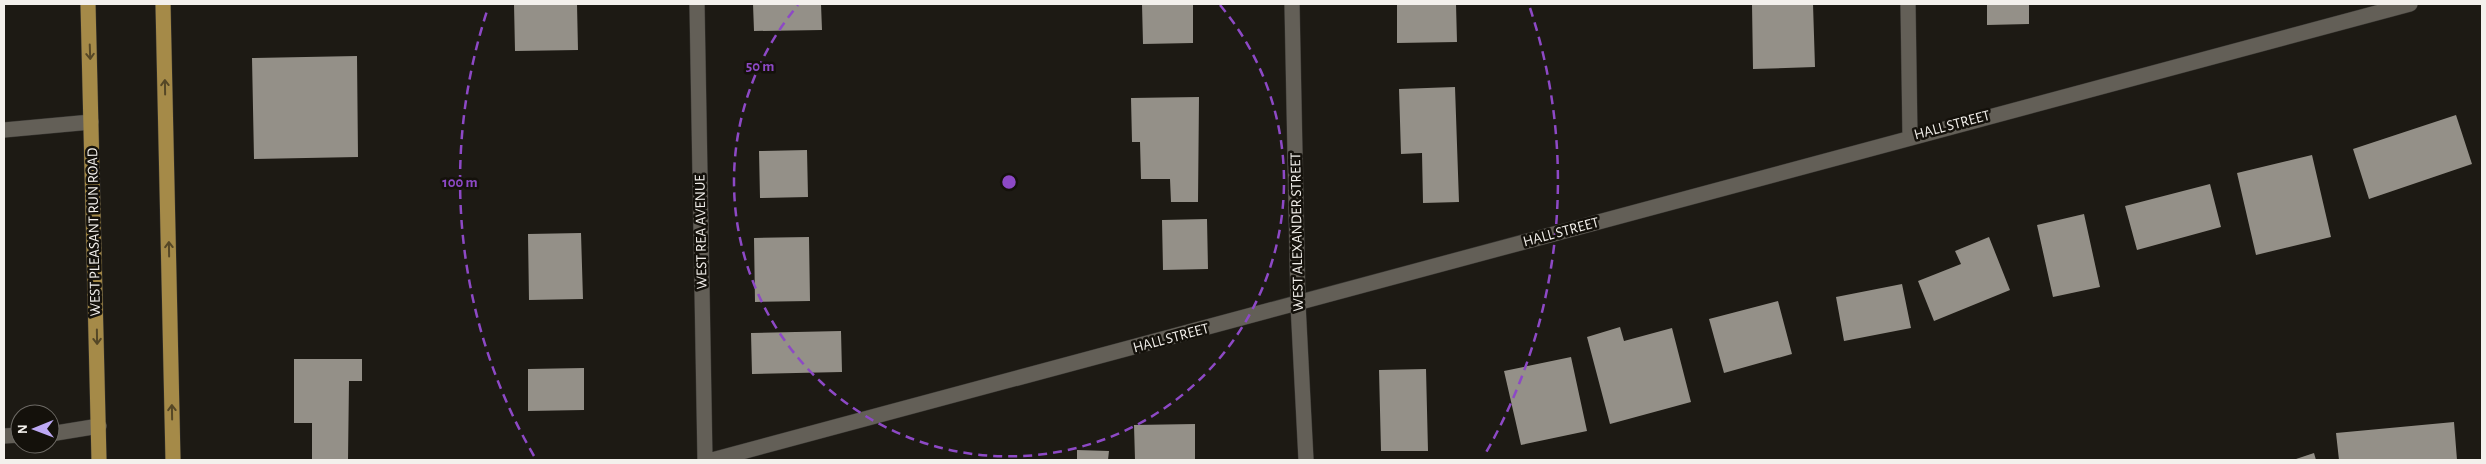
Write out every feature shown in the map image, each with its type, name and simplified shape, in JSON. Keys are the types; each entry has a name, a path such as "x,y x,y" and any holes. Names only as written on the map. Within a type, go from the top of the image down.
{"main road":[{"name":"WEST PLEASANT RUN ROAD","path":"88,4 99,460"},
{"path":"163,4 174,460"}],"street":[{"name":"WEST REA AVENUE","path":"697,4 705,460"},
{"name":"WEST ALEXANDER STREET","path":"1292,4 1298,304 1306,460"},
{"path":"1908,4 1910,136"},
{"name":"HALL STREET","path":"712,460 1298,304 1910,136 2410,4"},
{"path":"4,130 92,122"},
{"path":"60,432 99,426"}],"building":[{"path":"514,4 577,4 578,50 515,51"},
{"path":"753,4 821,4 822,30 754,31"},
{"path":"1142,4 1193,4 1193,43 1143,44"},
{"path":"1397,4 1456,4 1457,42 1397,43"},
{"path":"1752,4 1813,4 1815,67 1753,69"},
{"path":"1987,4 2029,4 2029,24 1987,25"},
{"path":"357,56 358,157 254,159 252,58"},
{"path":"1455,87 1459,202 1423,203 1422,153 1401,154 1399,89"},
{"path":"1199,97 1198,202 1171,202 1170,179 1141,179 1140,142 1132,142 1131,98"},
{"path":"2456,115 2472,164 2369,199 2353,149"},
{"path":"807,150 808,197 760,198 759,151"},
{"path":"2312,155 2331,237 2256,255 2237,173"},
{"path":"2210,184 2221,227 2137,250 2125,206"},
{"path":"2084,214 2100,287 2053,297 2037,225"},
{"path":"1207,219 1208,269 1163,270 1162,220"},
{"path":"581,233 583,299 529,300 528,234"},
{"path":"809,237 810,301 755,302 754,238"},
{"path":"1989,237 2010,290 1934,321 1918,281 1961,264 1955,251"},
{"path":"1902,284 1911,328 1844,341 1836,297"},
{"path":"1778,301 1792,354 1724,373 1709,319"},
{"path":"1620,327 1624,341 1672,328 1691,402 1610,424 1587,337"},
{"path":"841,331 842,372 752,374 751,333"},
{"path":"1571,357 1587,431 1521,445 1504,371"},
{"path":"294,359 362,359 362,381 349,381 348,460 312,460 312,423 294,423"},
{"path":"584,368 584,410 528,411 528,369"},
{"path":"1426,369 1428,451 1381,451 1379,370"},
{"path":"2454,422 2457,460 2339,460 2336,433"},
{"path":"1195,424 1195,460 1135,460 1134,425"},
{"path":"1077,450 1109,451 1108,460 1077,460"},
{"path":"2314,453 2316,460 2293,460"}]}
